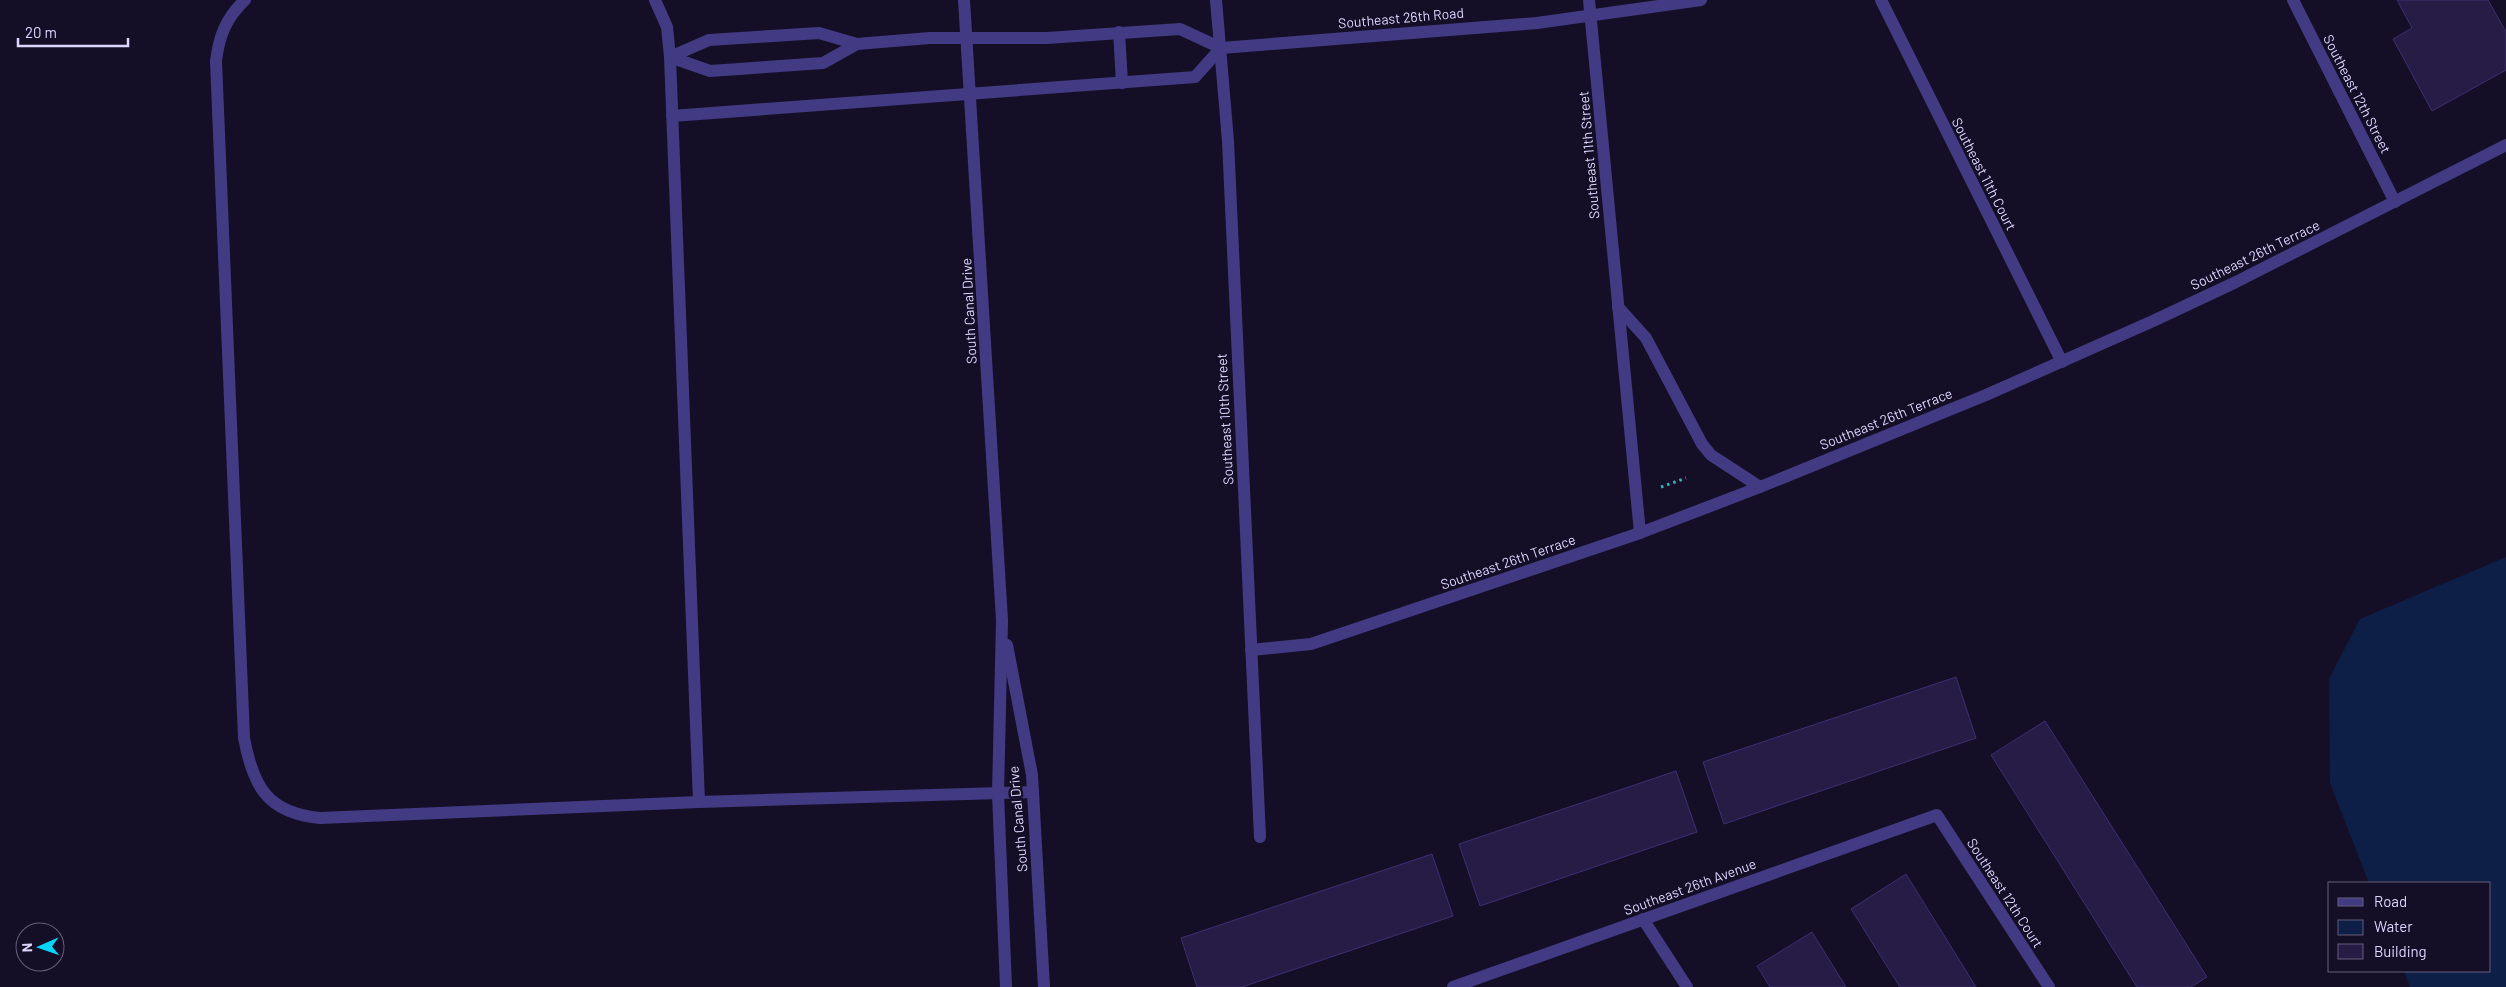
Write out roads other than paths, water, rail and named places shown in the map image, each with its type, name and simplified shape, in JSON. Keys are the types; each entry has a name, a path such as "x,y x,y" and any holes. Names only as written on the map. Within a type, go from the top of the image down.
{"street":[{"path":"245,0 234,11 223,28 216,62 244,738 252,773 259,787 270,800 285,811 302,817 320,818 699,802 1033,792"},
{"path":"655,0 667,27 670,57 699,802"},
{"name":"South Canal Drive","path":"964,0 1002,620 998,794 1006,987"},
{"name":"Southeast 10th Street","path":"1216,0 1228,141 1260,837"},
{"name":"Southeast 11th Street","path":"1589,0 1640,533"},
{"name":"Southeast 26th Road","path":"857,44 967,38 1047,38 1180,29 1221,48 1591,17 1701,0"},
{"name":"Southeast 11th Court","path":"1880,0 2062,362"},
{"name":"Southeast 12th Street","path":"2293,0 2395,202"},
{"path":"1119,32 1122,83"},
{"path":"670,57 709,40 819,33 857,44"},
{"path":"670,57 710,71 823,63 857,44"},
{"path":"672,116 1195,77 1221,48"},
{"name":"Southeast 26th Terrace","path":"1251,650 1311,644 1640,533 1760,487 2062,362 2236,282 2506,145"},
{"path":"1618,307 1646,338 1702,444 1711,455 1760,487"},
{"name":"South Canal Drive","path":"1002,620 1032,775 1044,987"},
{"name":"Southeast 26th Avenue","path":"1453,987 1937,815"},
{"name":"Southeast 12th Court","path":"1937,815 2049,987"},
{"path":"1644,919 1687,987"}],"water":[{"path":"2506,557 2506,987 2410,987 2404,972 2491,972 2491,882 2369,882 2330,783 2329,679 2360,619"}]}
